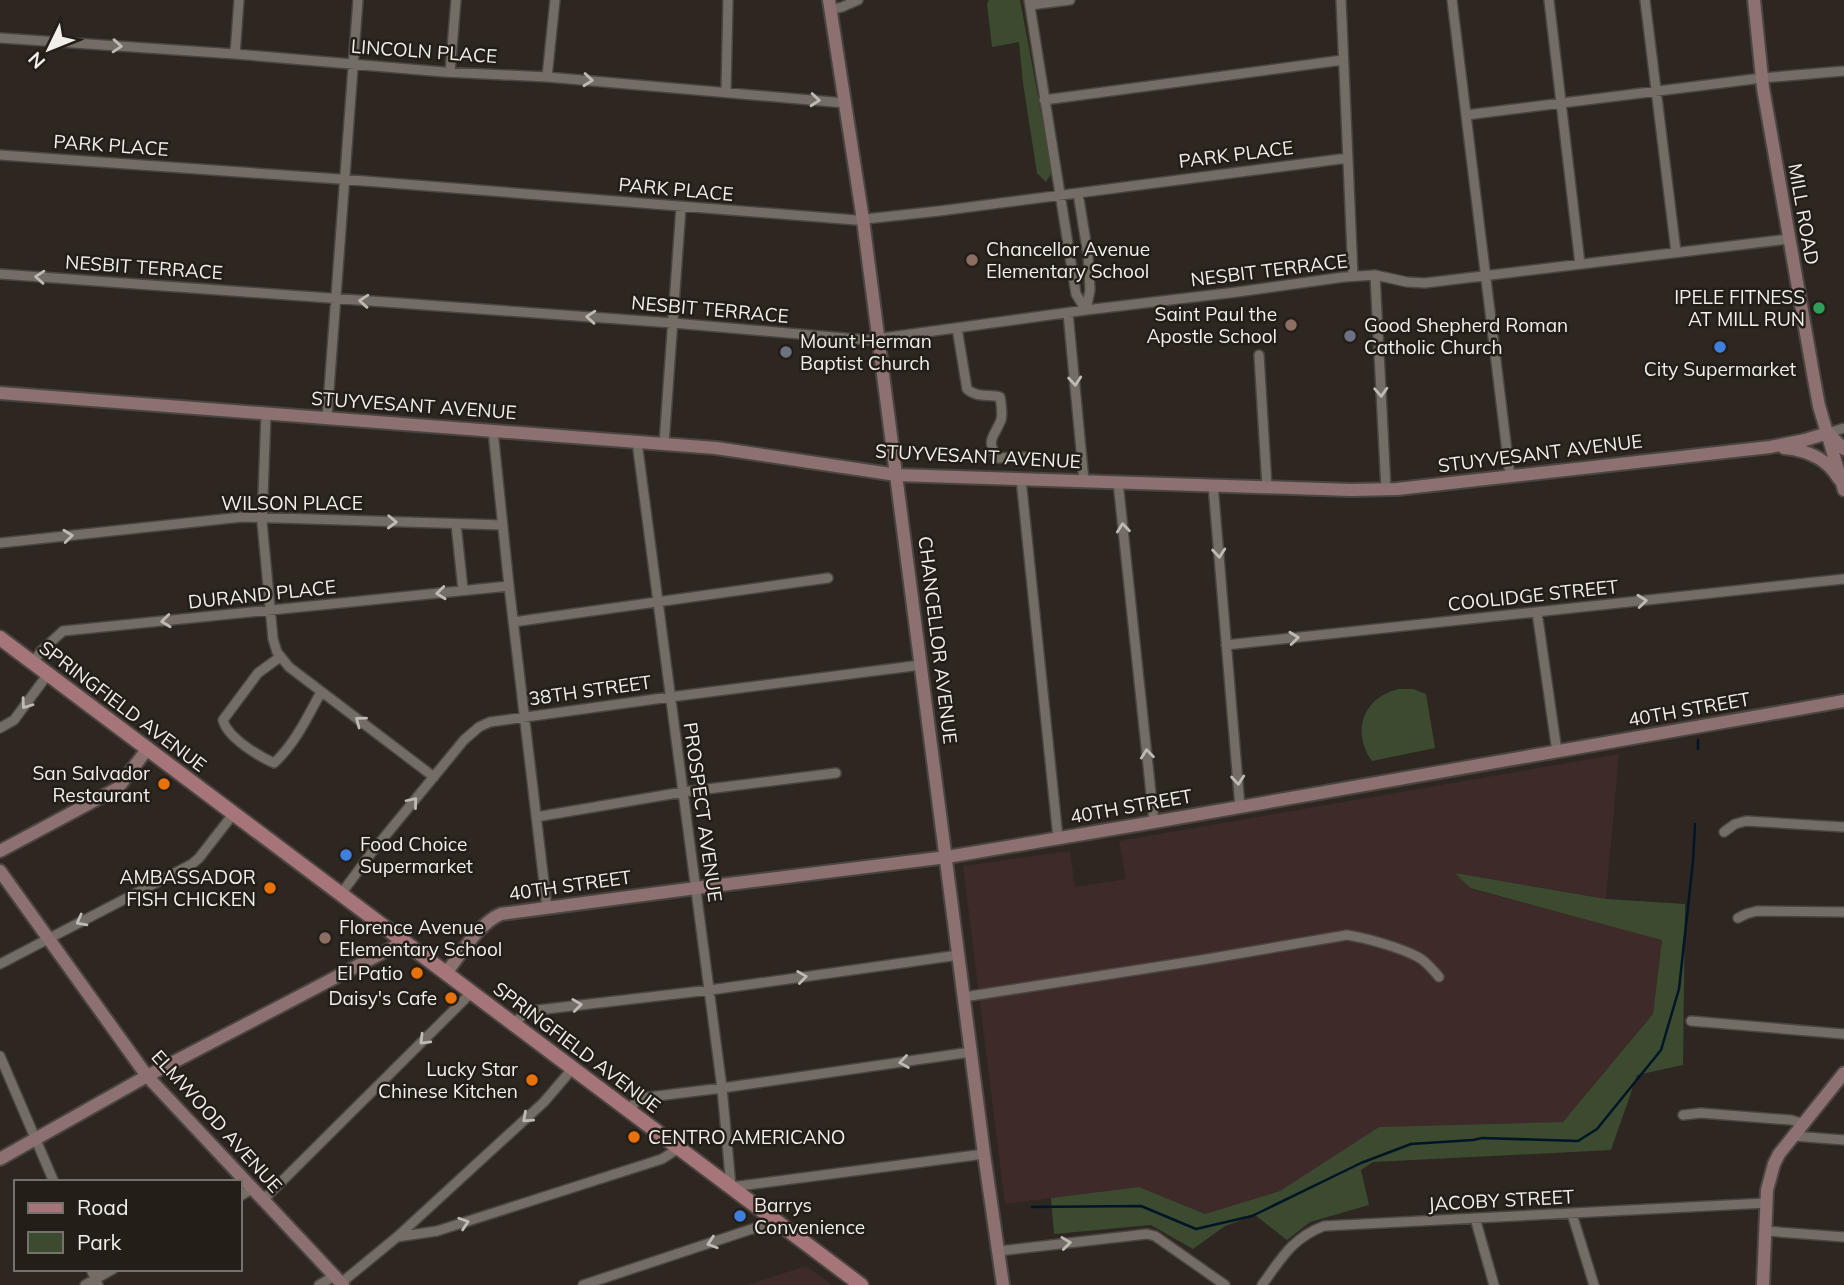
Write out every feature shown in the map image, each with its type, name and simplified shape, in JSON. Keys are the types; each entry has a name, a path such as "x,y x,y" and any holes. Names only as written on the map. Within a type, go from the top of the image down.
{"main road":[{"name":"MILL ROAD","path":"1754,0 1762,78 1789,239 1816,388 1828,433"},
{"name":"CHANCELLOR AVENUE","path":"830,5 863,220 1003,1285"},
{"name":"STUYVESANT AVENUE","path":"0,393 716,448 897,475 1351,490 1387,489 1770,447 1828,433"},
{"path":"1828,433 1844,449"},
{"path":"1828,433 1844,490"},
{"path":"1770,447 1802,450 1818,457 1836,474 1844,490"},
{"name":"SPRINGFIELD AVENUE","path":"0,638 861,1285"},
{"name":"40TH STREET","path":"446,973 484,924 501,914 947,857 1844,701"},
{"path":"0,850 118,788 148,748"},
{"name":"ELMWOOD AVENUE","path":"0,871 147,1076 339,1281"},
{"path":"0,1159 147,1076 405,942"},
{"path":"1763,1285 1767,1189 1774,1164 1779,1154 1844,1073"}],"street":[{"path":"235,54 239,0"},
{"path":"327,417 358,0"},
{"path":"450,72 456,0"},
{"path":"547,77 555,0"},
{"path":"726,92 728,0"},
{"path":"830,5 842,7 858,0"},
{"path":"1070,0 1029,3 1076,294 1086,310"},
{"path":"1340,0 1353,276"},
{"path":"1452,0 1510,476"},
{"path":"1549,0 1580,264"},
{"path":"1645,0 1675,252"},
{"name":"LINCOLN PLACE","path":"0,38 547,77 845,103"},
{"path":"1044,100 1343,60"},
{"path":"1466,115 1762,78 1844,71"},
{"name":"PARK PLACE","path":"0,155 863,220 1348,158"},
{"path":"1078,192 1090,278 1086,310"},
{"path":"664,444 681,207"},
{"name":"NESBIT TERRACE","path":"0,274 673,323 862,340 1353,276 1375,275 1416,283 1789,239"},
{"path":"1375,275 1387,489"},
{"path":"1068,313 1084,481"},
{"path":"957,328 967,389 982,396 1000,397 1001,420 992,435 993,452 997,458 1026,457"},
{"path":"1259,355 1267,486"},
{"path":"266,414 262,517 274,646 289,667 434,777"},
{"path":"1828,433 1844,428"},
{"path":"493,431 547,908"},
{"name":"PROSPECT AVENUE","path":"637,442 723,1088 731,1187"},
{"path":"1021,479 1058,838"},
{"path":"1118,482 1154,822"},
{"path":"1213,485 1240,807"},
{"name":"WILSON PLACE","path":"0,543 242,517 502,525"},
{"path":"456,524 463,590"},
{"path":"513,622 828,578"},
{"name":"COOLIDGE STREET","path":"1226,645 1844,579"},
{"name":"DURAND PLACE","path":"33,663 41,651 62,631 509,586"},
{"path":"1537,612 1557,752"},
{"path":"280,657 258,673 223,720 237,739 274,763 308,717 321,692"},
{"name":"38TH STREET","path":"341,894 464,740 479,727 490,722 670,696 921,665"},
{"path":"0,727 14,720 48,674"},
{"path":"536,817 683,792 836,773"},
{"path":"0,964 192,864 200,858 234,813"},
{"path":"1724,832 1745,821 1844,827"},
{"path":"1738,918 1757,911 1844,912"},
{"path":"964,997 1347,935 1365,938 1418,957 1439,977"},
{"path":"513,1023 529,1011 710,990 959,955"},
{"path":"263,1200 472,992"},
{"path":"1691,1021 1844,1034"},
{"path":"628,1109 641,1098 971,1052"},
{"path":"0,1056 53,1180"},
{"path":"319,1285 339,1281 397,1237 544,1102 573,1068"},
{"path":"1683,1115 1701,1113 1791,1120 1805,1124"},
{"path":"1794,1136 1844,1140"},
{"path":"397,1237 437,1231 662,1159 679,1148"},
{"path":"731,1187 984,1154"},
{"path":"242,1195 252,1189"},
{"name":"JACOBY STREET","path":"1262,1285 1300,1238 1324,1226 1766,1203"},
{"path":"1572,1214 1594,1285"},
{"path":"1475,1218 1494,1285"},
{"path":"583,1285 776,1221"},
{"path":"1766,1231 1844,1237"},
{"path":"999,1251 1147,1234 1155,1236 1225,1285"},
{"path":"85,1285 96,1282 110,1271"}],"shaded area":[{"path":"1619,754 1606,899 1456,873 1470,889 1662,939 1653,1014 1563,1122 1379,1127 1280,1191 1205,1214 1139,1187 1005,1204 963,866 1070,851 1075,887 1126,879 1119,841"},
{"path":"806,1266 832,1285 747,1285"}],"green space":[{"path":"989,0 1020,0 1052,172 1046,182 1037,173 1019,42 992,47 987,4"},
{"path":"1399,689 1413,689 1426,694 1435,748 1372,761 1362,739 1364,717 1377,700"},
{"path":"1455,873 1606,899 1685,904 1683,1065 1637,1075 1611,1150 1373,1162 1361,1170 1369,1205 1310,1222 1287,1240 1255,1215 1225,1226 1193,1249 1151,1225 1054,1234 1051,1198 1139,1187 1205,1214 1280,1191 1379,1127 1563,1122 1653,1014 1662,940 1470,888"}],"waterway":[{"path":"1698,740 1698,749"},
{"path":"1032,1207 1141,1206 1196,1229 1252,1216 1361,1163 1411,1144 1482,1138 1578,1141 1597,1129 1661,1050 1679,989 1695,824"}],"place":[{"name":"Chancellor Avenue Elementary School","path":"972,260"},
{"name":"IPELE FITNESS AT MILL RUN","path":"1819,308"},
{"name":"Saint Paul the Apostle School","path":"1291,325"},
{"name":"Good Shepherd Roman Catholic Church","path":"1350,336"},
{"name":"City Supermarket","path":"1720,347"},
{"name":"Mount Herman Baptist Church","path":"786,352"},
{"name":"San Salvador Restaurant","path":"164,784"},
{"name":"Food Choice Supermarket","path":"346,855"},
{"name":"AMBASSADOR FISH CHICKEN","path":"270,888"},
{"name":"Florence Avenue Elementary School","path":"325,938"},
{"name":"El Patio","path":"417,973"},
{"name":"Daisy's Cafe","path":"451,998"},
{"name":"Lucky Star Chinese Kitchen","path":"532,1080"},
{"name":"CENTRO AMERICANO","path":"634,1137"},
{"name":"Barrys Convenience","path":"740,1216"}]}
